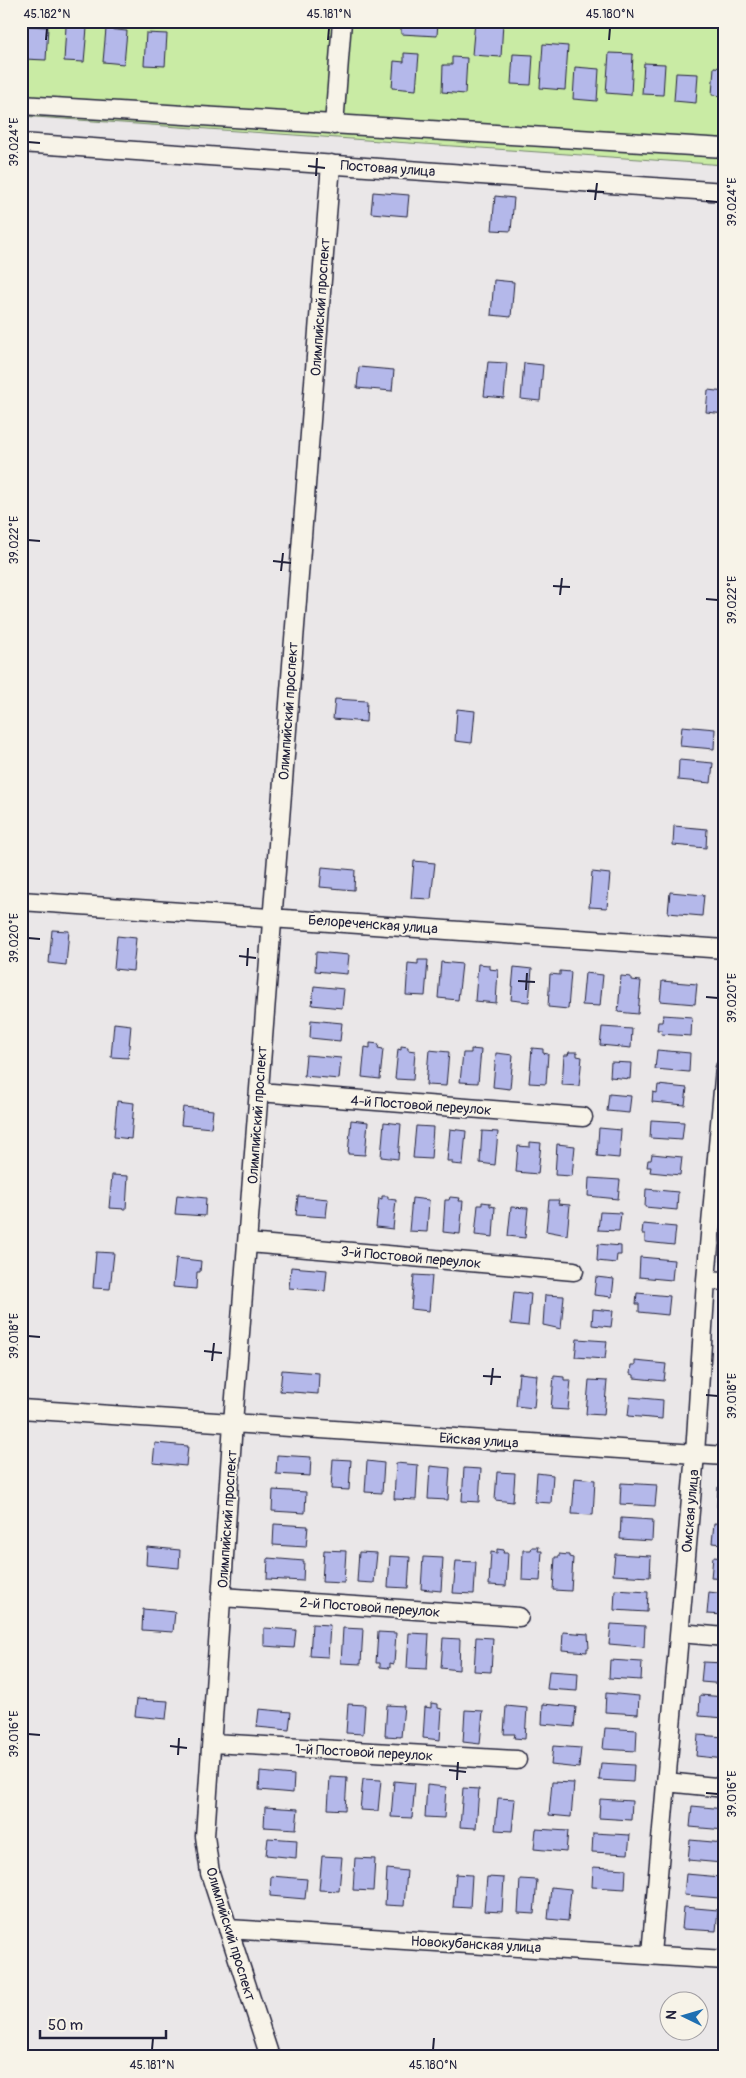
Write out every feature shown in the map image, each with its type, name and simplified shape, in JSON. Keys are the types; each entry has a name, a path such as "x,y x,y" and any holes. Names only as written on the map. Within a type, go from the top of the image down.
{"street":[{"path":"334,125 342,21"},
{"path":"21,104 725,148"},
{"name":"Постовая улица","path":"21,143 725,192"},
{"name":"Олимпийский проспект","path":"270,2057 210,1873 206,1836 233,1424 331,164"},
{"name":"Белореченская улица","path":"21,901 725,949"},
{"name":"Омская улица","path":"652,1954 695,1454 706,1280 722,1129 725,1068"},
{"name":"4-й Постовой переулок","path":"259,1092 583,1117"},
{"name":"3-й Постовой переулок","path":"247,1243 574,1271"},
{"path":"706,1280 725,1281"},
{"name":"Ейская улица","path":"21,1409 725,1456"},
{"name":"2-й Постовой переулок","path":"221,1597 519,1617"},
{"path":"680,1633 725,1637"},
{"name":"1-й Постовой переулок","path":"212,1743 517,1760"},
{"path":"666,1782 725,1788"},
{"name":"Новокубанская улица","path":"228,1928 725,1960"}],"green space":[{"path":"21,21 725,21 725,165 21,116"}],"building":[{"path":"401,21 438,21 437,36 401,34"},
{"path":"475,21 503,22 501,57 472,55"},
{"path":"26,26 48,27 46,60 24,59"},
{"path":"66,26 87,28 84,62 64,61"},
{"path":"106,29 127,31 124,64 103,62"},
{"path":"146,33 167,34 165,66 144,65"},
{"path":"543,44 568,46 565,90 540,88"},
{"path":"404,53 419,54 416,90 392,88 394,61 404,62"},
{"path":"609,53 633,54 631,95 606,93"},
{"path":"513,54 533,55 531,85 511,84"},
{"path":"452,57 467,58 465,94 442,92 443,65 452,65"},
{"path":"644,63 665,64 663,95 642,94"},
{"path":"575,67 599,69 597,101 573,99"},
{"path":"714,67 725,68 725,96 712,95"},
{"path":"676,73 698,74 696,103 674,101"},
{"path":"373,192 409,195 407,216 371,213"},
{"path":"495,196 514,198 511,231 492,230"},
{"path":"723,214 725,214 725,233 721,233"},
{"path":"494,280 514,282 511,317 491,315"},
{"path":"488,362 507,363 504,398 484,396"},
{"path":"524,363 543,365 540,401 521,399"},
{"path":"359,367 394,370 392,391 357,388"},
{"path":"708,390 725,392 725,414 706,412"},
{"path":"335,699 367,701 366,722 333,719"},
{"path":"457,709 475,711 472,743 455,741"},
{"path":"682,726 715,729 714,749 680,746"},
{"path":"679,760 713,763 711,783 678,780"},
{"path":"674,826 707,829 706,848 673,845"},
{"path":"414,861 435,863 431,899 411,898"},
{"path":"322,867 355,870 354,890 320,887"},
{"path":"592,872 610,874 607,908 589,907"},
{"path":"670,892 704,895 702,916 668,913"},
{"path":"52,930 69,931 66,965 49,963"},
{"path":"117,936 136,938 133,971 114,969"},
{"path":"316,952 349,955 347,974 315,971"},
{"path":"418,960 428,960 425,996 406,995 408,963 418,964"},
{"path":"441,962 462,964 458,1000 438,998"},
{"path":"478,964 489,965 489,969 498,970 496,1003 475,1001"},
{"path":"514,967 532,969 529,1002 511,1000"},
{"path":"560,971 571,972 568,1009 548,1007 550,974 560,975"},
{"path":"585,973 603,975 600,1006 582,1005"},
{"path":"621,976 641,981 638,1014 618,1012"},
{"path":"662,981 697,984 695,1004 660,1001"},
{"path":"314,986 344,989 342,1008 312,1005"},
{"path":"663,1015 692,1017 691,1036 661,1034 662,1030 657,1030 658,1022 662,1022"},
{"path":"311,1020 342,1023 340,1041 310,1038"},
{"path":"114,1023 131,1025 128,1058 111,1057"},
{"path":"602,1027 632,1029 631,1048 600,1045"},
{"path":"370,1043 379,1044 378,1048 383,1049 380,1079 362,1077 365,1047 370,1048"},
{"path":"401,1046 415,1051 413,1080 395,1079 398,1049 401,1050"},
{"path":"532,1048 543,1049 543,1053 548,1054 546,1084 529,1083"},
{"path":"471,1049 481,1050 478,1083 460,1082 463,1053 471,1053"},
{"path":"429,1050 449,1052 446,1086 426,1085"},
{"path":"657,1050 690,1053 689,1072 655,1069"},
{"path":"569,1052 577,1052 577,1056 582,1057 579,1086 562,1085 564,1055 568,1055"},
{"path":"496,1053 513,1055 510,1089 493,1087"},
{"path":"306,1055 341,1058 339,1079 304,1076"},
{"path":"611,1062 631,1063 630,1079 610,1077"},
{"path":"658,1085 687,1088 685,1105 652,1102 653,1092 657,1093"},
{"path":"609,1094 631,1096 629,1113 607,1111"},
{"path":"117,1101 134,1103 131,1139 114,1137"},
{"path":"183,1107 213,1110 211,1128 181,1125"},
{"path":"351,1120 368,1122 365,1155 348,1154"},
{"path":"651,1120 684,1122 682,1140 650,1138"},
{"path":"384,1122 401,1124 398,1159 381,1157"},
{"path":"416,1126 433,1127 431,1159 413,1158"},
{"path":"599,1128 621,1130 619,1158 597,1156"},
{"path":"450,1129 466,1131 463,1165 452,1164 452,1161 447,1161"},
{"path":"482,1131 498,1132 495,1165 480,1163"},
{"path":"530,1142 541,1143 538,1174 516,1172 518,1146 530,1147"},
{"path":"557,1144 575,1146 572,1176 555,1175"},
{"path":"652,1154 682,1157 680,1175 650,1172 651,1167 647,1167 648,1160 651,1160"},
{"path":"112,1175 128,1176 126,1209 109,1208"},
{"path":"589,1178 620,1180 618,1199 588,1196"},
{"path":"646,1189 678,1192 677,1210 645,1207"},
{"path":"177,1195 206,1198 205,1216 175,1214"},
{"path":"298,1196 328,1199 326,1217 296,1215"},
{"path":"382,1196 388,1196 388,1199 396,1200 393,1229 376,1227 379,1198 382,1199"},
{"path":"450,1197 460,1198 459,1201 463,1201 460,1234 443,1232 445,1200 449,1200"},
{"path":"412,1198 429,1200 427,1232 409,1231"},
{"path":"549,1200 559,1200 558,1204 570,1205 567,1235 546,1231"},
{"path":"482,1202 490,1203 490,1206 495,1207 493,1237 475,1235 478,1205 482,1205"},
{"path":"511,1207 528,1208 525,1238 508,1236"},
{"path":"600,1212 621,1213 619,1231 598,1230"},
{"path":"643,1224 676,1227 674,1245 645,1242 645,1234 642,1234"},
{"path":"598,1244 621,1246 621,1255 617,1255 616,1263 597,1261"},
{"path":"96,1252 114,1253 110,1289 93,1288"},
{"path":"640,1257 674,1260 672,1280 639,1277"},
{"path":"176,1258 201,1261 200,1272 197,1272 196,1289 173,1287"},
{"path":"291,1267 327,1270 325,1291 289,1288"},
{"path":"414,1275 432,1276 429,1311 411,1309"},
{"path":"596,1277 614,1279 612,1297 594,1295"},
{"path":"514,1292 531,1294 528,1326 511,1324"},
{"path":"637,1293 670,1296 668,1315 639,1312 639,1304 636,1304"},
{"path":"545,1295 564,1296 561,1329 543,1325"},
{"path":"593,1309 613,1311 611,1327 592,1325"},
{"path":"577,1339 607,1341 605,1359 575,1357"},
{"path":"635,1361 666,1364 664,1381 634,1378 634,1375 630,1374 631,1365 635,1365"},
{"path":"282,1370 319,1373 318,1394 280,1391"},
{"path":"519,1373 537,1375 534,1408 516,1406"},
{"path":"554,1376 564,1377 564,1380 571,1380 568,1410 551,1409"},
{"path":"589,1380 607,1381 604,1415 586,1414"},
{"path":"630,1397 663,1400 662,1419 628,1416"},
{"path":"155,1443 188,1446 186,1466 153,1463"},
{"path":"277,1455 311,1457 310,1476 276,1474"},
{"path":"333,1459 351,1460 349,1490 331,1489"},
{"path":"367,1461 384,1463 382,1493 365,1492"},
{"path":"396,1463 418,1465 416,1500 394,1499"},
{"path":"430,1466 450,1468 448,1500 428,1499"},
{"path":"464,1468 481,1469 479,1502 462,1501"},
{"path":"497,1472 515,1473 513,1502 495,1500"},
{"path":"537,1473 553,1475 551,1503 535,1502"},
{"path":"575,1478 595,1480 593,1515 572,1514"},
{"path":"621,1483 657,1485 655,1506 620,1504"},
{"path":"718,1487 725,1488 725,1507 717,1507"},
{"path":"273,1490 306,1492 305,1513 272,1511"},
{"path":"621,1518 653,1520 652,1541 620,1539"},
{"path":"714,1523 725,1524 725,1544 712,1543"},
{"path":"274,1524 308,1526 306,1547 273,1545"},
{"path":"147,1547 180,1550 179,1568 146,1565"},
{"path":"532,1547 539,1547 538,1551 542,1551 540,1581 522,1580 523,1550 531,1550"},
{"path":"497,1549 504,1550 503,1553 508,1553 506,1586 489,1585 491,1552 497,1553"},
{"path":"324,1550 346,1551 344,1583 322,1582"},
{"path":"359,1552 377,1553 374,1583 357,1582"},
{"path":"559,1554 569,1555 569,1557 573,1558 571,1591 553,1590 555,1557 559,1557"},
{"path":"615,1554 651,1556 650,1577 613,1575"},
{"path":"390,1556 410,1557 408,1588 388,1587"},
{"path":"423,1557 443,1558 441,1591 421,1589"},
{"path":"713,1557 725,1558 725,1579 711,1578"},
{"path":"268,1558 304,1561 303,1581 267,1579"},
{"path":"456,1561 476,1562 474,1594 453,1593"},
{"path":"615,1590 648,1592 647,1612 614,1610"},
{"path":"709,1592 725,1594 725,1615 707,1614"},
{"path":"143,1609 175,1612 173,1632 142,1630"},
{"path":"312,1624 330,1625 328,1657 310,1656"},
{"path":"611,1624 645,1626 644,1647 609,1644"},
{"path":"264,1628 296,1630 294,1648 264,1646"},
{"path":"343,1628 363,1629 361,1664 341,1663"},
{"path":"378,1632 396,1633 394,1664 390,1663 390,1668 380,1667 380,1663 376,1663"},
{"path":"563,1632 588,1634 589,1648 587,1648 587,1652 562,1650"},
{"path":"409,1633 429,1634 427,1669 407,1668"},
{"path":"476,1637 493,1638 491,1672 474,1671"},
{"path":"443,1638 460,1639 459,1670 441,1668"},
{"path":"610,1660 642,1662 641,1680 609,1678"},
{"path":"703,1662 725,1663 725,1684 701,1682"},
{"path":"549,1671 578,1673 577,1691 547,1689"},
{"path":"606,1693 639,1696 638,1714 605,1712"},
{"path":"700,1695 725,1697 725,1718 699,1716"},
{"path":"137,1699 168,1701 166,1719 135,1716"},
{"path":"431,1703 438,1704 438,1708 442,1709 440,1740 423,1738 425,1707 431,1708"},
{"path":"348,1704 365,1705 363,1734 346,1733"},
{"path":"543,1704 576,1707 574,1727 542,1724"},
{"path":"387,1705 404,1706 401,1737 385,1736"},
{"path":"506,1706 527,1708 525,1739 514,1738 515,1734 504,1734"},
{"path":"259,1709 291,1712 289,1730 257,1727"},
{"path":"465,1710 483,1711 480,1744 463,1742"},
{"path":"605,1728 637,1730 636,1751 603,1749"},
{"path":"698,1735 725,1737 725,1759 696,1756"},
{"path":"553,1746 581,1748 579,1768 551,1765"},
{"path":"601,1763 634,1765 633,1782 599,1780"},
{"path":"260,1772 294,1775 293,1793 259,1790"},
{"path":"330,1777 347,1778 345,1810 328,1809"},
{"path":"363,1779 381,1780 378,1811 360,1810"},
{"path":"394,1781 415,1783 412,1818 391,1817"},
{"path":"552,1782 574,1783 571,1817 549,1815"},
{"path":"427,1785 446,1787 444,1818 425,1817"},
{"path":"463,1788 479,1789 476,1828 460,1827"},
{"path":"498,1798 515,1799 512,1831 495,1830"},
{"path":"600,1799 632,1801 631,1820 599,1818"},
{"path":"692,1806 725,1809 725,1830 690,1827"},
{"path":"265,1807 298,1809 296,1829 264,1827"},
{"path":"536,1829 568,1831 566,1852 534,1849"},
{"path":"593,1833 630,1835 628,1854 592,1852"},
{"path":"268,1838 297,1840 296,1858 266,1855"},
{"path":"690,1840 724,1843 722,1863 688,1860"},
{"path":"322,1856 342,1857 339,1891 319,1890"},
{"path":"355,1858 375,1859 373,1891 353,1890"},
{"path":"593,1867 626,1869 625,1889 592,1887"},
{"path":"387,1869 407,1871 404,1906 385,1905"},
{"path":"456,1874 472,1875 470,1908 453,1907"},
{"path":"686,1874 721,1877 719,1898 684,1895"},
{"path":"271,1876 307,1879 305,1899 270,1896"},
{"path":"487,1877 504,1878 502,1912 484,1911"},
{"path":"520,1879 537,1880 534,1914 518,1913"},
{"path":"551,1887 571,1889 568,1921 548,1919"},
{"path":"684,1907 718,1910 716,1931 682,1929"}]}
